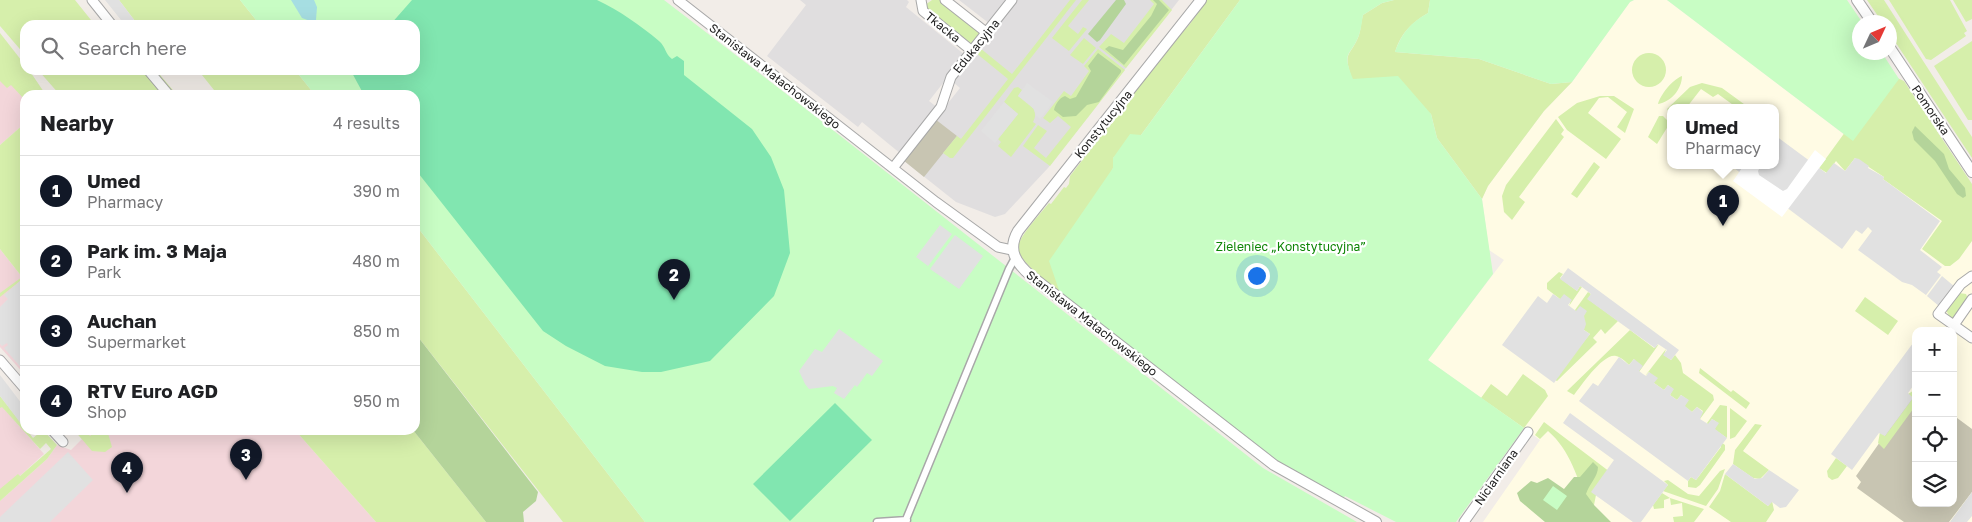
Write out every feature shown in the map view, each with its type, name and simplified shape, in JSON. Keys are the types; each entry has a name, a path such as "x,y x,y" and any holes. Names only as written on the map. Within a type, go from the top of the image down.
{"street":[{"path":"92,0 108,20"},
{"name":"Stanisława Małachowskiego","path":"678,0 893,168 998,247 1014,254 1031,276 1274,465 1376,522"},
{"name":"Tkacka","path":"921,0 923,11 972,51"},
{"path":"945,0 987,33"},
{"name":"Edukacyjna","path":"893,168 941,107 951,77 1012,0"},
{"name":"Konstytucyjna","path":"1014,254 1013,240 1018,231 1201,0"},
{"path":"1857,0 1867,15"},
{"name":"Pomorska","path":"1897,59 1972,172"},
{"path":"152,75 165,90"},
{"path":"877,522 906,521 1014,254"},
{"path":"1972,277 1972,288"},
{"path":"1972,277 1961,284 1938,314 1972,338"},
{"path":"1954,325 1972,299"},
{"path":"0,360 20,384"},
{"name":"Niciarniana","path":"1464,522 1528,432"},
{"path":"57,435 63,442"}],"shaded area":[{"path":"105,0 119,0 134,20 121,20"},
{"path":"800,0 907,0 909,2 906,7 965,55 929,101 938,108 901,154 862,122 858,127 767,56 806,5"},
{"path":"959,0 1009,0 990,24"},
{"path":"1017,0 1179,0 1048,168 1005,214 995,217 956,202 903,160 960,88 953,82"},
{"path":"1634,0 1667,0 1962,224 1972,234 1972,522 1483,522 1540,440 1428,360 1504,260 1489,250 1482,199 1488,186 1544,111 1572,82 1630,2"},
{"path":"0,73 20,91 20,127 0,145"},
{"path":"1027,83 1053,102 1040,119 1036,116 1034,109 1018,96"},
{"path":"1004,102 1018,114 995,143 981,131"},
{"path":"935,119 957,136 924,177 903,160"},
{"path":"1779,138 1826,173 1834,163 1845,171 1855,158 1859,159 1869,166 1868,168 1884,177 1883,179 1940,221 1920,250 1942,267 1937,272 1941,275 1926,295 1912,285 1902,282 1858,250 1872,231 1868,227 1862,234 1856,230 1842,249 1735,169 1779,169"},
{"path":"940,225 952,234 928,266 916,257"},
{"path":"955,235 983,256 959,289 930,269"},
{"path":"0,249 20,274 20,369 0,347"},
{"path":"1568,268 1679,350 1671,360 1663,355 1667,350 1658,344 1655,348 1587,299 1591,294 1582,287 1580,286 1577,291 1560,279"},
{"path":"1942,276 1955,287 1940,307 1927,296"},
{"path":"20,281 20,366 4,348 8,345 7,343 2,346 0,344 0,307 8,299 4,295"},
{"path":"1553,294 1560,299 1564,294 1572,300 1568,305 1576,311 1580,306 1587,311 1584,316 1586,324 1584,330 1590,334 1554,383 1502,345 1538,296 1547,303"},
{"path":"839,329 883,361 872,376 867,373 857,387 855,385 844,399 834,393 837,388 833,386 809,389 799,371 815,349 822,352"},
{"path":"1912,344 1912,388 1908,393 1912,399 1885,436 1879,433 1852,470 1831,454"},
{"path":"1619,357 1629,365 1634,359 1643,366 1639,371 1646,376 1649,372 1658,378 1654,383 1664,390 1668,385 1674,389 1670,395 1677,400 1681,395 1689,400 1685,406 1692,412 1697,407 1703,412 1700,419 1708,424 1712,419 1719,423 1715,429 1727,438 1696,480 1691,477 1688,481 1579,401 1593,383 1598,386"},
{"path":"0,375 20,401 20,422 0,396"},
{"path":"1912,397 1912,507 1957,507 1957,418 1972,429 1972,492 1949,522 1904,522 1857,488 1861,482 1856,476"},
{"path":"0,404 20,427 20,435 27,435 44,454 0,494"},
{"path":"1570,413 1668,485 1641,522 1633,522 1591,492 1614,460 1563,423"},
{"path":"78,435 299,435 376,522 0,522 0,501 47,459 57,445 71,450 82,439"},
{"path":"68,452 93,480 50,522 0,522 0,517"},
{"path":"1733,464 1755,479 1762,478 1769,470 1799,490 1786,507 1780,508 1772,502 1768,506 1725,474"},
{"path":"1972,492 1972,516 1967,522 1950,522"}],"green space":[{"path":"0,0 75,0 91,20 20,20 20,49 0,26"},
{"path":"119,0 240,0 256,20 134,20"},
{"path":"240,0 664,0 815,116 1263,468 1357,522 645,522 420,230 420,90 311,90 299,75 420,75 420,20 256,20"},
{"path":"412,0 597,0 637,24 661,43 672,59 677,56 684,61 684,75 752,129 771,157 784,190 790,253 774,296 710,361 661,372 642,372 605,366 566,346 543,331 420,175 420,90 361,90 353,75 420,75 420,20 394,20"},
{"path":"932,0 940,0 978,30 980,35 975,44 970,45 926,10 925,5"},
{"path":"1070,0 1076,0 953,158 943,153 957,136 961,139 1008,79 976,53 980,48 1012,74"},
{"path":"1082,0 1089,0 1068,26 1078,34 1083,27 1087,29 1069,51 1052,38"},
{"path":"1116,0 1124,0 1126,4 1097,42 1088,34"},
{"path":"1150,0 1162,0 1172,10 1126,68 1099,47 1111,34 1124,43 1154,4"},
{"path":"1153,0 1159,0 1169,10 1124,65 1105,49 1109,46 1123,50 1151,16 1157,4"},
{"path":"1206,0 1240,0 1141,135 1113,158 1113,168 1060,293 1024,260 1018,248 1019,243 1049,203 1051,204 1064,187 1066,188 1069,184 1070,176"},
{"name":"Zieleniec „Konstytucyjna”","path":"1240,0 1394,0 1382,3 1363,15 1359,35 1348,54 1349,70 1353,79 1398,76 1431,114 1437,138 1482,199 1493,274 1428,360 1524,428 1456,522 1396,522 1345,496 1343,499 1283,466 1060,293 1049,261 1113,168 1113,158 1130,134 1141,135"},
{"path":"1394,0 1430,0 1428,13 1407,29 1400,39 1395,52 1479,59 1551,84 1572,82 1544,111 1488,186 1482,199 1437,138 1431,114 1352,79 1348,58 1359,35 1363,15 1382,3"},
{"path":"1430,0 1634,0 1630,2 1572,82 1551,84 1479,59 1395,52 1407,29 1428,13"},
{"path":"1667,0 1847,0 1857,15 1852,15 1852,60 1887,60 1899,79 1853,141"},
{"path":"1867,0 1884,0 1894,15 1877,15"},
{"path":"1889,0 1950,0 1967,31 1964,33 1966,36 1931,60 1926,59"},
{"path":"1953,0 1972,0 1972,19 1966,22"},
{"path":"1897,20 1972,137 1972,158 1897,45"},
{"path":"0,33 20,59 20,75 32,75 43,90 20,90 20,95 11,85 7,88 0,81"},
{"path":"1084,38 1096,48 1083,64 1070,55"},
{"path":"1972,41 1972,120 1968,120 1934,66"},
{"path":"1098,49 1125,70 1050,166 1023,146 1038,125 1047,131 1034,148 1046,158 1071,127 1058,116 1050,123 1043,118 1064,91 1071,96 1089,71 1084,66"},
{"path":"1098,53 1121,70 1121,72 1099,102 1087,105 1076,116 1063,117 1054,110 1056,104 1065,96 1070,99 1076,97 1091,71 1088,66"},
{"path":"1649,53 1661,58 1666,70 1661,82 1649,87 1637,82 1632,70 1637,58"},
{"path":"42,75 160,75 173,90 56,90"},
{"path":"202,75 299,75 311,90 214,90"},
{"path":"1682,76 1682,81 1675,94 1667,101 1658,104 1667,88"},
{"path":"1895,77 1904,81 1972,184 1972,241 1959,259 1950,266 1945,266 1922,249 1942,221 1883,179 1884,177 1855,158 1845,171 1836,161 1827,173 1819,168 1872,95"},
{"path":"1702,83 1722,88 1744,104 1732,104 1718,94 1713,97 1701,89 1689,104 1672,104 1690,87"},
{"path":"1018,87 1022,90 1018,96 1034,110 1035,117 1033,122 1036,124 1011,157 998,146 1001,142 998,139 1018,114 1004,102 1014,88"},
{"path":"1600,96 1614,96 1634,109 1625,133 1617,127 1627,112 1608,97 1599,98 1588,113 1621,139 1606,159 1567,130 1558,117 1577,103"},
{"path":"1659,116 1663,116 1667,120 1667,128 1657,144 1648,137"},
{"path":"1556,119 1564,130 1561,134 1564,137 1519,197 1525,202 1512,220 1504,212 1502,196 1506,185"},
{"path":"1915,126 1944,154 1949,169 1965,188 1966,196 1963,198 1957,194 1935,161 1914,140 1912,132"},
{"path":"20,127 20,274 0,249 0,145"},
{"path":"1594,162 1600,167 1577,198 1571,194"},
{"path":"420,230 645,522 563,522 420,339"},
{"path":"1559,272 1563,274 1560,278 1577,291 1580,286 1582,287 1569,306 1571,300 1560,299 1547,289 1547,283"},
{"path":"20,278 20,281 0,297 0,293"},
{"path":"1588,292 1591,294 1588,299 1618,321 1605,334 1601,329 1593,338 1597,342 1557,381 1553,379 1590,334 1584,330 1575,310"},
{"path":"1959,293 1966,294 1968,299 1954,318 1950,318 1946,310"},
{"path":"1865,297 1898,321 1888,335 1855,311"},
{"path":"1630,330 1654,348 1659,344 1639,372 1634,359 1629,365 1620,357 1611,356 1593,371 1574,395 1567,391"},
{"path":"420,339 538,492 536,501 523,512 524,522 486,522 417,435 420,435"},
{"path":"1666,349 1664,355 1671,360 1675,355 1681,363 1683,373 1713,395 1714,400 1700,419 1703,411 1697,407 1692,412 1684,406 1688,400 1681,395 1677,400 1670,395 1673,389 1668,385 1664,390 1654,383 1649,372 1645,376"},
{"path":"1700,368 1731,392 1733,390 1750,403 1746,409 1699,373"},
{"path":"1523,374 1545,390 1548,396 1524,428 1481,398 1491,384 1507,396"},
{"path":"0,396 20,421 20,427 2,407 0,408"},
{"path":"1912,399 1912,410 1884,449 1878,443 1880,432 1885,436"},
{"path":"835,403 872,440 790,521 753,484"},
{"path":"1720,405 1727,406 1727,438 1714,429 1718,423 1712,419 1708,425 1707,423"},
{"path":"1730,408 1747,421 1735,437 1730,439"},
{"path":"1544,422 1610,472 1592,492 1596,495 1594,505 1587,507 1573,466 1556,439 1548,431 1540,439 1535,435"},
{"path":"1755,424 1762,425 1743,451 1769,470 1760,479 1753,478 1733,464 1735,450"},
{"path":"27,435 31,435 33,438 37,435 48,435 57,445 47,459 0,501 0,489 18,474 20,476 51,449 46,443 40,449"},
{"path":"78,435 108,435 112,447 105,452 92,451"},
{"path":"299,435 417,435 486,522 376,522"},
{"path":"1721,442 1725,445 1725,450 1700,485 1696,488 1688,487 1688,481 1691,477 1696,480 1721,447"},
{"path":"1836,458 1847,466 1838,478 1832,480 1828,477 1827,471"},
{"path":"1593,462 1598,467 1598,471 1586,494 1611,522 1545,522 1520,501 1517,493 1531,481 1537,483 1548,478 1564,489 1574,477 1580,477"},
{"path":"1725,469 1718,489 1706,506 1663,491 1668,485 1664,481 1668,480 1688,494 1699,496 1720,471"},
{"path":"1725,474 1768,506 1772,501 1774,510 1766,522 1731,522 1709,507 1720,491"},
{"path":"1553,486 1567,496 1557,510 1543,500"},
{"path":"1662,493 1670,498 1664,500 1664,508 1654,509 1653,505"},
{"path":"1670,498 1704,509 1694,522 1674,522 1673,517 1683,516 1682,503 1671,505"}],"water":[{"path":"291,0 314,0 317,7 316,20 302,18"}],"pier":[{"path":"1815,150 1826,159 1782,217 1733,181 1741,169 1759,169 1759,175 1783,191 1787,189"}],"place":[{"name":"Umed","path":"1723,226"},
{"name":"Park im. 3 Maja","path":"674,300"},
{"name":"Auchan","path":"246,480"},
{"name":"RTV Euro AGD","path":"127,493"}]}
